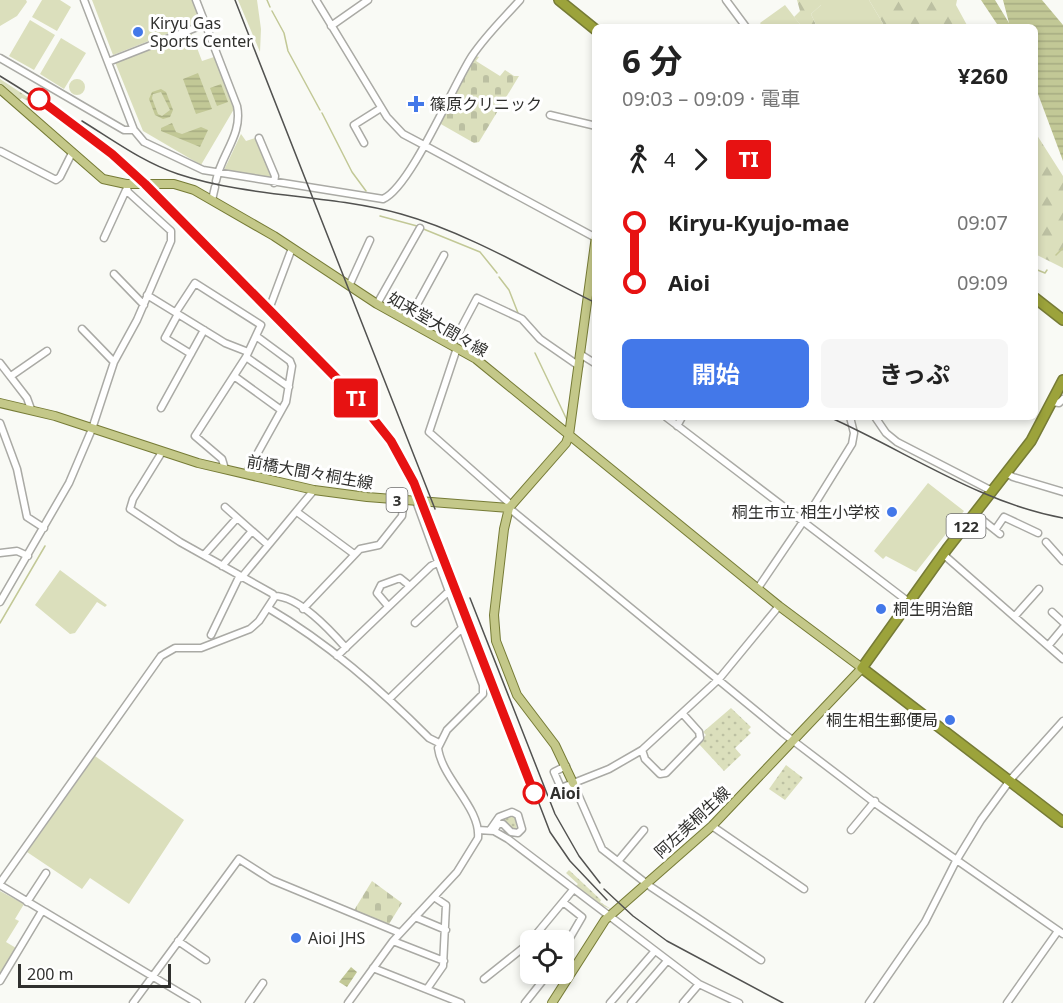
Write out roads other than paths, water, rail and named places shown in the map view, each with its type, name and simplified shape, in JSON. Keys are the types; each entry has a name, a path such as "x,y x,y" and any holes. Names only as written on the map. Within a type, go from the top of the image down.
{"highway":[{"path":"560,0 592,27"},
{"path":"1038,300 1063,320"},
{"name":"122","path":"862,668 1037,432 1063,380"},
{"path":"862,668 1063,822"}],"main road":[{"name":"如来堂大間々線","path":"0,89 27,110 103,179 126,187 174,184 212,200 292,248 377,304 476,359 779,606 862,668"},
{"path":"573,783 552,740 517,695 496,641 495,607 504,529 509,508 569,435 592,260"},
{"name":"前橋大間々桐生線","path":"0,403 31,409 162,452 314,490 509,508"},
{"name":"阿左美桐生線","path":"552,1003 610,915 712,826 862,668"}],"street":[{"path":"84,0 134,130 140,139 199,169 383,199 391,195 425,146 472,56 520,0"},
{"path":"196,0 237,106 239,117 237,132 221,161 212,200"},
{"path":"316,0 381,108 396,128 425,146 592,235"},
{"path":"331,26 368,0"},
{"path":"726,0 744,24"},
{"path":"108,62 205,24"},
{"path":"0,58 124,130 134,130"},
{"path":"364,143 354,125 381,108"},
{"path":"550,115 592,125"},
{"path":"259,138 274,176 274,183"},
{"path":"0,151 56,180 60,177 72,153"},
{"path":"0,602 69,483 92,429 114,362 144,305 171,241 172,233 126,187 104,238"},
{"path":"377,304 420,228"},
{"path":"350,286 370,240"},
{"path":"271,304 292,248"},
{"path":"408,321 444,255"},
{"path":"114,274 144,305"},
{"path":"191,354 165,338 195,283 261,325 247,355 195,435 222,459 225,469"},
{"path":"147,295 247,355 289,387"},
{"path":"579,366 540,339 523,320 477,298 454,346 428,430 507,502 509,508 793,740 956,861 1061,932 1007,1003"},
{"path":"82,329 114,362"},
{"path":"161,408 204,330"},
{"path":"246,474 281,410 289,387 292,363 256,336"},
{"path":"10,376 47,351"},
{"path":"580,354 592,362"},
{"path":"0,363 27,398 31,409"},
{"path":"234,376 281,410"},
{"path":"1052,402 1057,404 1063,399"},
{"path":"669,420 910,603"},
{"path":"676,426 680,420"},
{"path":"758,588 804,522 852,444 854,429 851,420"},
{"path":"877,420 886,433 915,452 992,491"},
{"path":"0,423 17,469 28,519 44,528"},
{"path":"162,452 133,499 130,510 238,576 303,609 322,622 346,648"},
{"path":"1006,473 1063,492"},
{"path":"211,635 238,576 268,545 314,490"},
{"path":"303,609 362,548 379,545 402,516 404,500"},
{"path":"348,1003 393,941 434,897 477,842 478,830 442,764 439,743 451,725 483,694 483,685 416,501"},
{"path":"225,507 268,545"},
{"path":"297,512 354,555"},
{"path":"975,514 997,532 1004,517 1033,528 1038,533"},
{"path":"204,555 237,518"},
{"path":"222,566 252,531"},
{"path":"1046,542 1063,561"},
{"path":"0,553 17,551 28,556"},
{"path":"944,555 1063,659"},
{"path":"337,656 388,606 438,563"},
{"path":"388,606 376,593 381,585 400,578 410,586"},
{"path":"1015,616 1039,589"},
{"path":"415,623 448,592"},
{"path":"197,1003 0,884 161,656 175,648 201,648 246,631 259,621 274,596"},
{"path":"566,766 554,772 559,787 609,769 642,750 719,679 779,606"},
{"path":"268,608 311,634 390,698 429,738 439,743"},
{"path":"1052,612 1063,622"},
{"path":"390,698 462,628"},
{"path":"1048,645 1063,628"},
{"path":"642,750 645,759 660,774 666,773 700,738 699,732 682,713"},
{"path":"869,1003 925,922 956,861 1009,782 1063,721"},
{"path":"573,783 602,849 646,883 761,960"},
{"path":"851,830 874,801"},
{"path":"512,812 518,815 523,824 518,833 510,832 503,824 498,824 492,830 499,817 512,812"},
{"path":"712,826 804,889"},
{"path":"478,830 492,830 525,852 572,891 610,915 654,952 699,984 739,1003"},
{"path":"619,860 644,830"},
{"path":"133,1003 239,859 272,880 400,933"},
{"path":"27,902 46,873"},
{"path":"484,979 528,944 572,891"},
{"path":"427,989 444,961 446,905 434,897"},
{"path":"563,902 582,917 574,931"},
{"path":"0,981 42,911"},
{"path":"415,918 446,930"},
{"path":"178,941 206,960"},
{"path":"393,941 444,961"},
{"path":"610,1003 654,952"},
{"path":"631,1003 668,961"},
{"path":"373,968 458,1001"},
{"path":"249,1003 263,983"},
{"path":"525,1003 540,984"},
{"path":"687,1002 699,984"}],"waterway":[{"path":"267,0 270,7"},
{"path":"272,11 284,33 288,51 320,110"},
{"path":"322,113 352,172 366,191"},
{"path":"380,216 417,226"},
{"path":"421,228 480,252 497,273"},
{"path":"1056,255 1063,248"},
{"path":"1038,270 1045,273 1047,270"},
{"path":"499,277 509,290 518,313"},
{"path":"535,353 567,420"},
{"path":"0,623 45,546"}],"railway":[{"path":"235,0 435,509"},
{"path":"0,76 85,133 148,186 322,362 368,413 407,471 423,502 550,832 570,861 607,900"},
{"path":"82,121 165,169 205,182 373,208 426,222 475,242 592,301"},
{"path":"836,420 944,475 1002,501 1063,518"},
{"path":"470,598 555,814 579,856 600,883"},
{"path":"604,889 633,916 667,941 783,1003"}],"train":[{"name":"TI","path":"39,99 112,154 168,206 360,402 391,441 423,502 534,793"}],"place":[{"name":"Kiryu Gas Sports Center","path":"138,32"},
{"name":"篠原クリニック","path":"416,104"},
{"name":"桐生市立 相生小学校","path":"892,512"},
{"name":"桐生明治館","path":"881,609"},
{"name":"桐生相生郵便局","path":"950,720"},
{"name":"Aioi","path":"534,793"},
{"name":"Aioi JHS","path":"296,938"}]}
